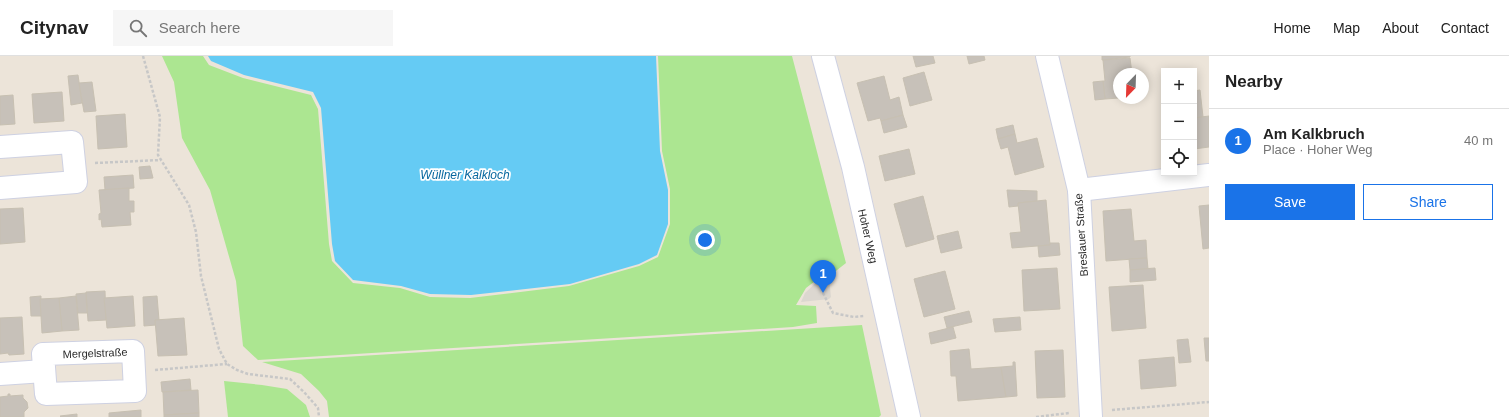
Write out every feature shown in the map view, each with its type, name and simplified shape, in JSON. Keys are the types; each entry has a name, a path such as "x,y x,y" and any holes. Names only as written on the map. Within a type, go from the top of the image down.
{"street":[{"name":"Hoher Weg","path":"823,56 853,167 909,417"},
{"name":"Breslauer Straße","path":"1047,56 1079,190 1091,414"},
{"path":"0,147 72,142 76,182 0,188"},
{"path":"1079,190 1209,175"},
{"name":"Mergelstraße","path":"133,351 135,391 46,394 44,371 42,354 133,351"},
{"path":"0,374 44,371"}],"path":[{"path":"143,56 160,117 158,155 189,205 196,232 201,276 219,350 227,364"},
{"path":"74,164 161,160"},
{"path":"823,294 833,313 854,317 866,315"},
{"path":"134,371 227,364 248,374 290,379 318,408 319,417"},
{"path":"1036,417 1091,414 1209,402"}],"green space":[{"path":"162,56 203,56 209,65 243,78 311,95 318,109 329,244 332,261 353,283 400,288 430,297 470,298 569,286 639,266 658,257 670,224 670,189 662,151 658,56 792,56 846,263 832,274 823,275 806,288 796,305 816,306 817,323 793,327 258,360 243,346 236,281 210,190 182,138 174,82"},
{"path":"862,325 881,415 879,417 329,417 327,401 301,374 262,362"},
{"path":"224,381 287,389 306,405 310,417 228,417"}],"shaded area":[{"path":"829,277 831,297 829,299 801,302 805,293 821,278"}],"water":[{"name":"Wüllner Kalkloch","path":"208,56 656,56 660,151 668,190 668,224 657,255 639,264 570,284 471,295 430,294 401,286 353,280 335,261 332,244 321,108 313,92 244,75 211,61"}],"building":[{"path":"913,56 933,56 935,63 916,67"},
{"path":"967,56 984,56 985,60 969,64"},
{"path":"1102,56 1130,56 1130,57 1102,60"},
{"path":"1130,58 1131,68 1113,68 1113,98 1105,99 1103,60"},
{"path":"924,72 932,100 910,106 903,78"},
{"path":"78,75 82,103 71,105 68,76"},
{"path":"884,76 890,100 899,97 903,115 881,121 880,118 868,121 857,83"},
{"path":"1103,81 1105,99 1095,100 1093,82"},
{"path":"92,82 96,111 84,112 79,83"},
{"path":"1197,90 1200,90 1203,117 1197,118"},
{"path":"62,92 64,121 34,123 32,94"},
{"path":"13,95 15,124 0,125 0,96"},
{"path":"125,114 127,147 98,149 96,116"},
{"path":"903,115 907,127 884,133 881,121"},
{"path":"1209,116 1209,147 1197,149 1197,118"},
{"path":"1013,125 1015,134 998,139 996,129"},
{"path":"1015,134 1017,143 1037,138 1044,167 1015,175 1008,147 1001,149 998,139"},
{"path":"909,149 915,174 885,181 879,156"},
{"path":"150,166 153,178 140,179 139,167"},
{"path":"133,175 134,188 105,190 104,177"},
{"path":"129,188 129,201 134,201 134,212 130,212 131,225 102,227 101,219 99,220 99,214 101,213 99,190"},
{"path":"1007,190 1037,191 1037,201 1018,203 1018,206 1009,207"},
{"path":"923,196 934,239 906,247 894,204"},
{"path":"1046,200 1050,245 1012,248 1010,233 1021,232 1018,203"},
{"path":"1209,205 1209,248 1203,249 1199,206"},
{"path":"23,208 25,242 0,244 0,209"},
{"path":"1131,209 1134,241 1146,240 1147,258 1106,261 1103,211"},
{"path":"958,231 962,248 941,253 937,236"},
{"path":"1050,243 1059,243 1060,255 1039,257 1038,246 1050,245"},
{"path":"1147,258 1148,269 1130,270 1129,259"},
{"path":"1057,268 1060,309 1024,311 1022,270"},
{"path":"1155,268 1156,280 1130,282 1130,270"},
{"path":"945,271 955,309 924,317 914,279"},
{"path":"1143,285 1146,328 1112,331 1109,287"},
{"path":"105,291 106,320 88,321 86,292"},
{"path":"86,293 87,313 78,313 76,294"},
{"path":"41,296 41,316 31,316 30,297"},
{"path":"76,296 79,330 62,331 59,298"},
{"path":"133,296 135,326 107,328 104,298"},
{"path":"157,296 159,320 155,320 156,325 144,326 143,297"},
{"path":"59,298 62,331 42,333 40,299"},
{"path":"969,311 972,322 947,328 944,317"},
{"path":"22,317 24,354 0,354 0,318"},
{"path":"1020,317 1021,330 995,332 993,319"},
{"path":"184,318 187,355 158,356 155,320"},
{"path":"953,327 956,338 931,344 929,333"},
{"path":"1204,338 1209,338 1209,361 1206,361"},
{"path":"1188,339 1191,362 1179,363 1177,340"},
{"path":"969,349 971,369 1001,367 1006,397 958,401 956,376 951,376 950,351"},
{"path":"1063,350 1065,397 1037,398 1035,351"},
{"path":"1174,357 1176,386 1141,389 1139,360"},
{"path":"1013,362 1015,362 1017,396 1006,397 1001,367 1013,366"},
{"path":"190,379 191,390 162,392 161,382"},
{"path":"198,390 199,413 164,415 163,392"},
{"path":"8,394 10,394 10,396 23,395 23,398 27,402 28,408 24,412 24,417 0,417 0,397 8,396"},
{"path":"141,410 141,417 109,417 109,413"},
{"path":"199,413 199,417 164,417 164,415"},
{"path":"77,414 77,417 60,416"}],"place":[{"name":"Am Kalkbruch","path":"823,293"}]}
